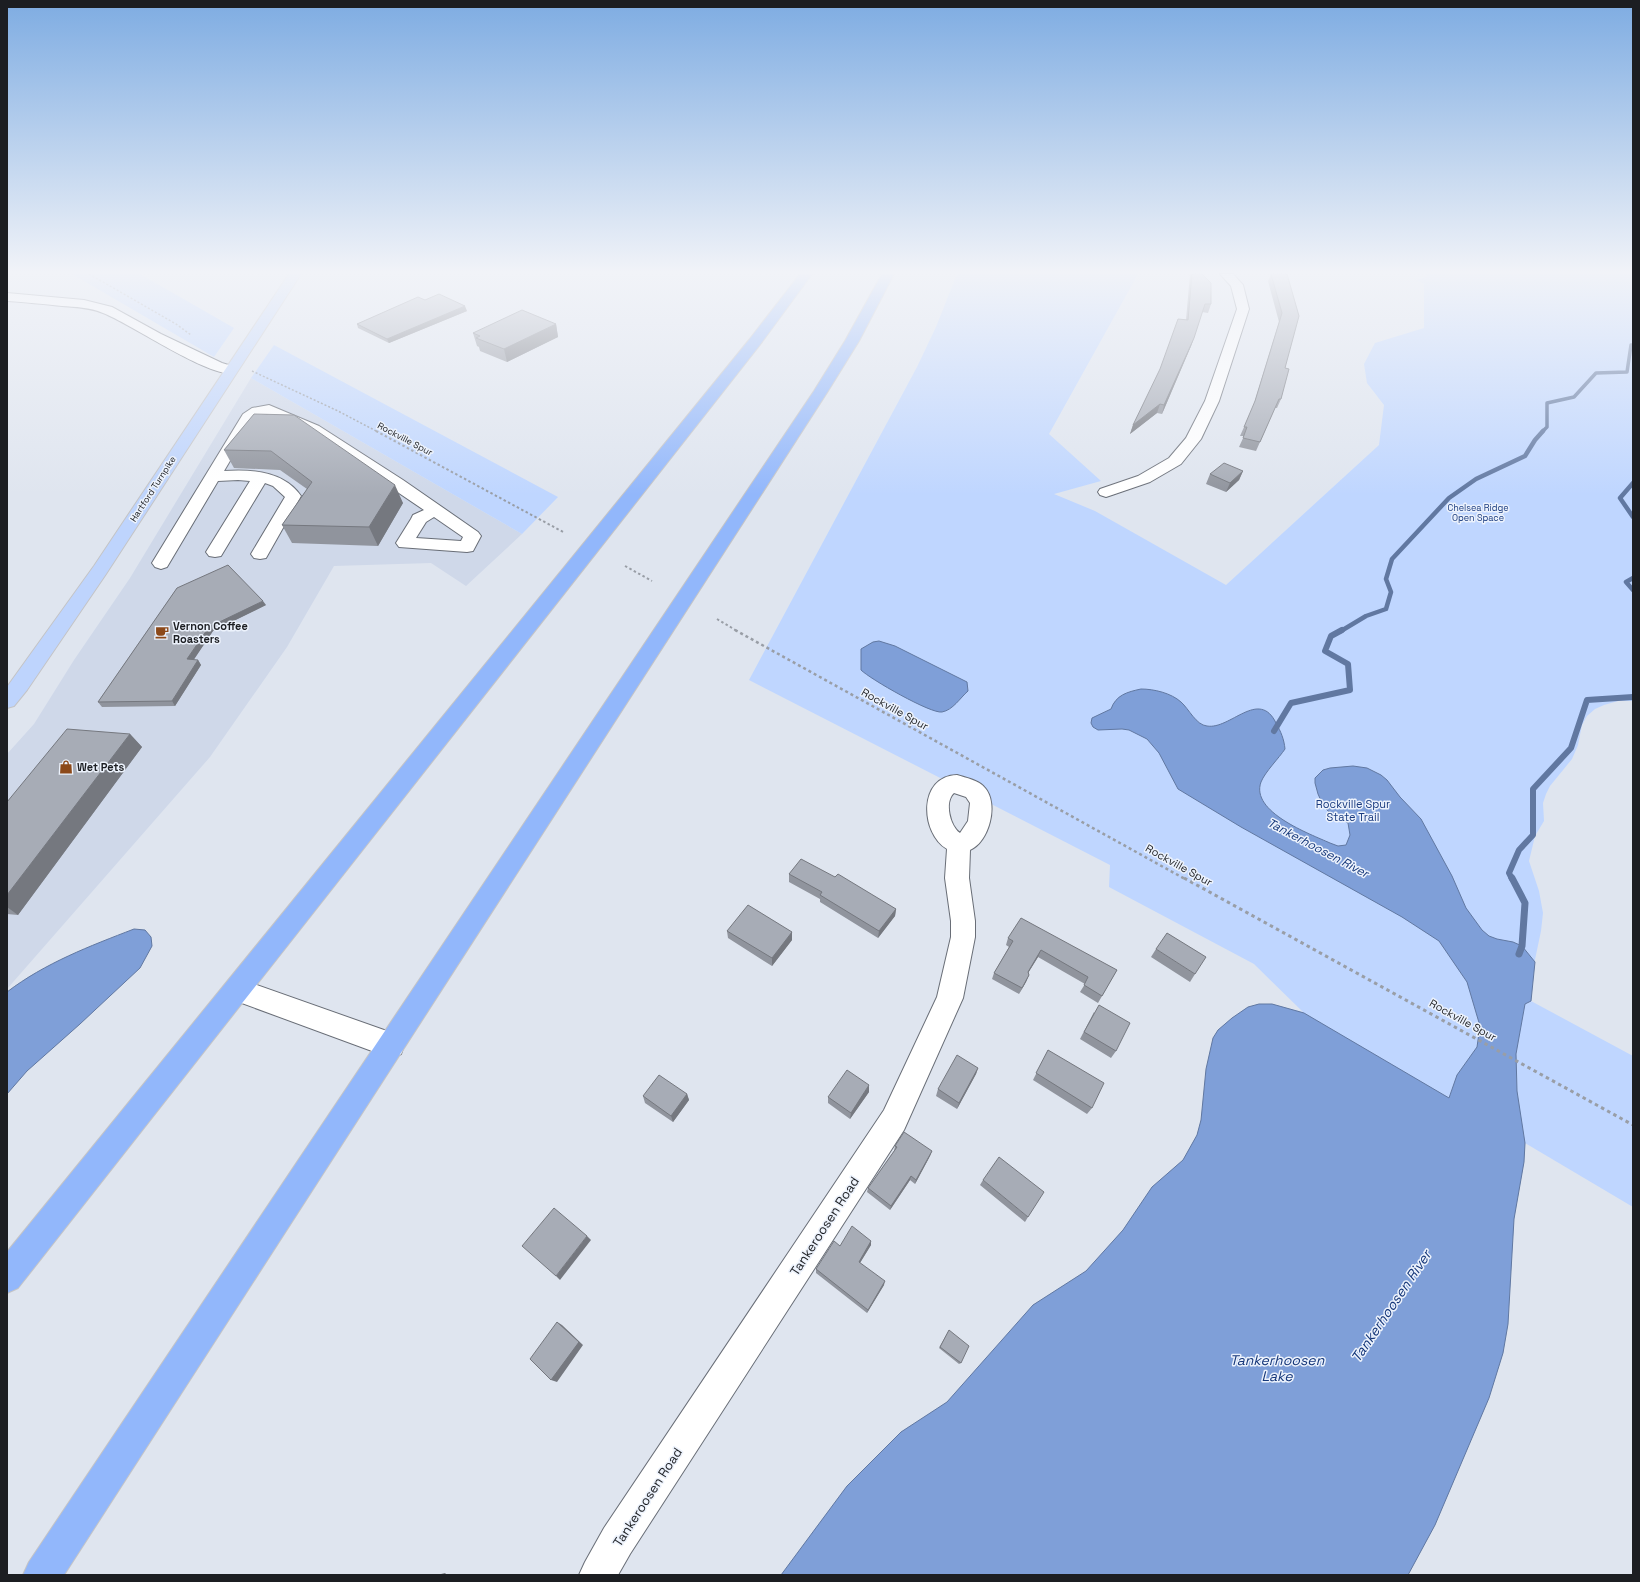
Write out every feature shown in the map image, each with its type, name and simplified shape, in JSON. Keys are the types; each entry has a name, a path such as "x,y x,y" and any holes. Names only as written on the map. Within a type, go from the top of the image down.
{"highway":[{"path":"7,1277 751,348"},
{"path":"42,1575 821,391 848,348"}],"main road":[{"name":"Hartford Turnpike","path":"7,701 20,685 100,570 245,348"}],"street":[{"path":"179,348 217,366 230,370"},
{"path":"1106,492 1144,479 1175,461 1193,439 1212,402 1230,348"},
{"path":"160,563 248,417 257,411 269,408 314,429 397,483 435,510"},
{"path":"242,427 255,428 281,414"},
{"path":"213,477 238,475 272,479 282,485 293,496 260,554"},
{"path":"215,552 260,478"},
{"name":"Tankeroosen Road","path":"598,1575 617,1541 894,1120 950,998 963,937 963,921 957,878 959,844"},
{"path":"237,990 391,1045"}],"path":[{"name":"Rockville Spur","path":"255,366 252,372 338,411 565,533"},
{"path":"625,566 652,581"},
{"name":"Rockville Spur","path":"717,618 777,654 1033,796 1426,1009 1633,1125"}],"shaded area":[{"path":"251,378 522,534 466,586 431,563 334,566 287,647 210,757 7,989 7,754 34,724 74,660 130,578"}],"green space":[{"path":"198,348 220,348 214,357"},
{"path":"272,348 279,348 558,497 522,534 251,378"},
{"path":"926,348 1097,348 1049,434 1101,481 1054,494 1095,511 1226,585 1379,445 1384,405 1367,383 1364,364 1372,348 1633,348 1633,701 1618,701 1604,705 1595,709 1587,716 1582,725 1578,745 1572,759 1550,786 1546,794 1543,803 1544,821 1535,836 1529,861 1539,891 1543,913 1533,969 1531,1001 1633,1056 1633,1207 1525,1143 1524,1162 1514,1219 1508,1324 1503,1353 1489,1398 1435,1525 1408,1575 781,1575 847,1486 901,1432 947,1402 1033,1305 1086,1271 1123,1230 1152,1187 1183,1160 1197,1135 1201,1120 1208,1061 1213,1038 1218,1030 1248,1007 1259,1004 1272,1004 1303,1012 1254,964 1109,887 1110,865 749,680"}],"water":[{"path":"879,641 895,646 967,682 968,691 950,709 942,712 926,708 876,681 861,670 861,649 873,642"},
{"name":"Tankerhoosen Lake","path":"1141,689 1157,691 1172,696 1184,705 1199,723 1207,726 1216,726 1253,710 1261,709 1269,713 1281,733 1285,749 1261,782 1260,793 1264,803 1273,812 1296,828 1338,846 1346,845 1350,835 1348,823 1328,811 1323,805 1318,794 1315,778 1323,770 1353,766 1367,768 1381,775 1421,819 1452,876 1466,908 1482,930 1489,936 1513,942 1522,946 1535,962 1531,1001 1525,1004 1516,1054 1517,1091 1525,1143 1524,1162 1514,1219 1508,1324 1503,1353 1489,1398 1435,1525 1408,1575 781,1575 847,1486 901,1432 947,1402 1033,1305 1086,1271 1123,1230 1152,1187 1183,1160 1197,1135 1201,1120 1206,1069 1213,1038 1218,1030 1232,1018 1248,1007 1259,1004 1272,1004 1304,1013 1449,1098 1457,1075 1477,1047 1480,1026 1467,982 1439,941 1402,917 1241,827 1178,789 1159,753 1147,739 1129,730 1098,730 1093,727 1091,723 1092,718 1111,709 1119,697 1131,691"},
{"path":"134,929 145,930 151,937 152,946 140,968 27,1071 7,1094 7,992 37,972 68,956"}],"building":[{"path":"1168,348 1190,348 1164,405 1160,404 1133,425 1160,369"},
{"path":"1271,348 1290,348 1285,368 1289,369 1281,399 1279,399 1260,442 1243,438 1247,427 1244,427 1255,401"},
{"path":"254,414 294,415 395,485 369,527 282,525 312,482 271,451 224,450"},
{"path":"1224,463 1243,471 1230,483 1210,474"},
{"path":"228,565 263,601 209,627 187,659 198,660 172,701 98,702 177,588"},
{"path":"67,729 130,734 7,895 7,802"},
{"path":"801,859 835,877 838,874 896,909 879,931 820,895 822,892 789,874"},
{"path":"748,905 792,932 772,958 727,931"},
{"path":"1021,918 1117,970 1102,996 1084,985 1088,977 1041,950 1028,972 1029,975 1022,988 994,973 1013,941 1008,938"},
{"path":"1167,933 1206,957 1195,974 1156,949"},
{"path":"1099,1005 1130,1023 1116,1051 1084,1032"},
{"path":"1048,1050 1104,1083 1092,1108 1036,1073"},
{"path":"957,1055 978,1068 959,1103 938,1089"},
{"path":"847,1070 869,1085 851,1113 828,1097"},
{"path":"659,1075 687,1094 671,1116 643,1096"},
{"path":"904,1132 932,1151 916,1180 911,1176 891,1206 868,1188 897,1147 895,1146"},
{"path":"999,1157 1044,1192 1028,1217 983,1180"},
{"path":"554,1208 587,1236 556,1276 522,1246"},
{"path":"852,1226 871,1241 859,1262 885,1281 868,1310 816,1269 834,1241 840,1246"},
{"path":"557,1322 579,1342 551,1380 530,1359"},
{"path":"949,1330 969,1346 961,1363 940,1347"}],"waterway":[{"name":"Tankerhoosen River","path":"1543,431 1547,427 1547,403 1574,397 1596,373 1627,372 1631,348"},
{"name":"Tankerhoosen River","path":"1341,631 1366,616 1386,609 1391,592 1386,579 1392,559 1449,498 1476,479 1525,456 1535,440 1543,431"},
{"name":"Tankerhoosen River","path":"1633,483 1620,498 1633,517"},
{"name":"Tankerhoosen River","path":"1633,578 1626,582 1633,590"},
{"name":"Tankerhoosen River","path":"1274,731 1291,703 1350,690 1348,664 1325,651 1331,636 1342,630"},
{"name":"Tankerhoosen River","path":"1512,879 1509,873 1519,850 1533,835 1533,789 1571,748 1587,700 1633,697"},
{"name":"Tankerhoosen River","path":"1512,878 1525,903 1522,946 1519,954"}],"place":[{"name":"Vernon Coffee Roasters","path":"162,632"},
{"name":"Wet Pets","path":"66,767"}],"park label":[{"name":"Chelsea Ridge Open Space","path":"1478,514"},
{"name":"Rockville Spur State Trail","path":"1353,810"}]}
